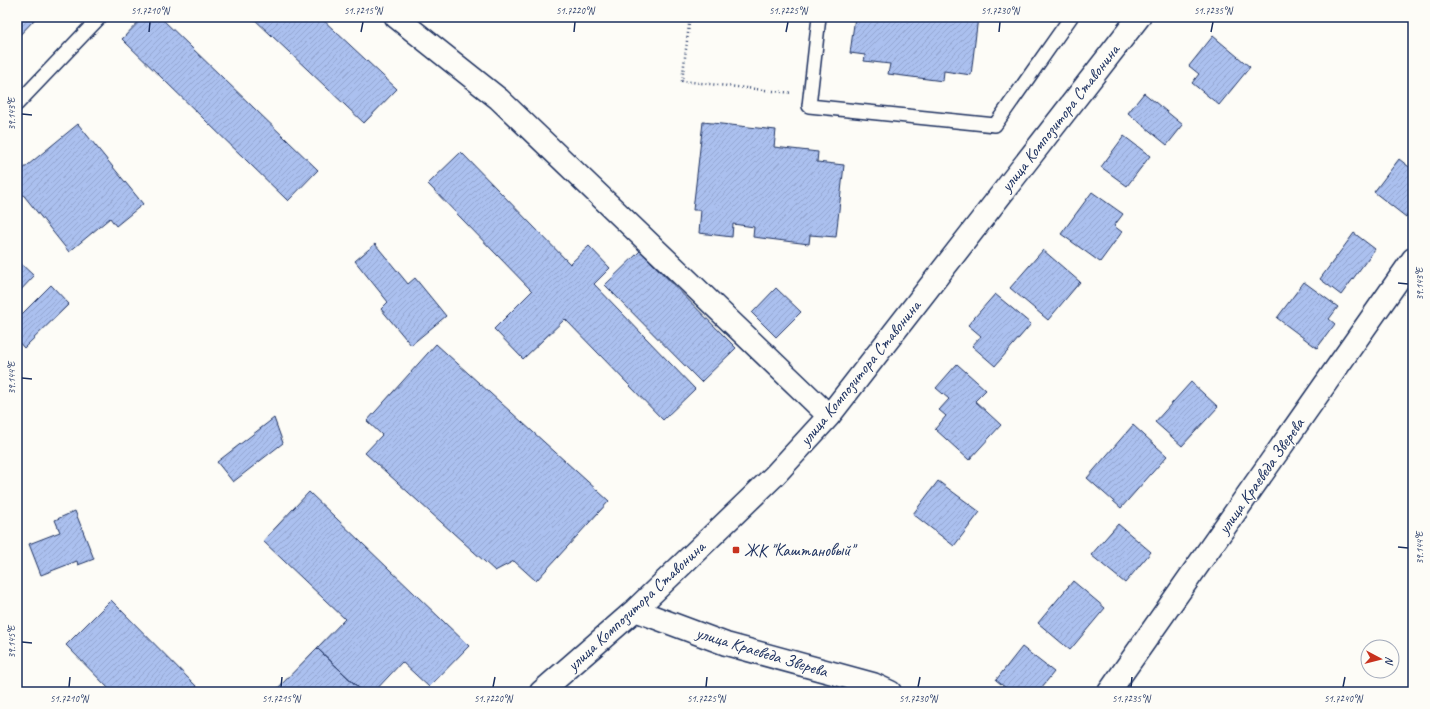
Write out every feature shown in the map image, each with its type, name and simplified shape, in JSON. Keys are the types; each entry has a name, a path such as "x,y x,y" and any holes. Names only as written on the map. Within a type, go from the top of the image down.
{"street":[{"path":"396,17 499,99 829,416"},
{"name":"улица Композитора Ставонина","path":"541,692 635,610 774,476 829,416 1139,17"},
{"name":"улица Краеведа Зверева","path":"1109,692 1413,259"},
{"name":"улица Краеведа Зверева","path":"635,610 726,644 873,684 890,692"}],"lane":[{"path":"17,104 100,17"},
{"path":"819,17 809,106 995,125 1071,17"}],"path":[{"path":"690,17 682,81 810,96"}],"building":[{"path":"17,17 37,17 17,38"},
{"path":"143,17 160,17 318,170 288,201 122,39"},
{"path":"252,17 320,17 397,89 364,123"},
{"path":"855,17 978,17 971,75 944,71 943,81 888,74 890,64 864,61 865,55 850,53"},
{"path":"1213,36 1250,67 1219,105 1192,83 1199,74 1189,66"},
{"path":"1144,93 1183,125 1167,145 1128,113"},
{"path":"703,122 776,130 774,147 818,152 817,162 844,165 836,237 810,235 809,244 753,237 754,227 733,224 732,237 699,233 701,210 693,210"},
{"path":"78,124 143,204 116,226 110,218 69,252 17,187 17,174"},
{"path":"1124,136 1150,156 1127,186 1101,167"},
{"path":"461,152 570,264 589,246 610,268 594,284 695,389 663,420 565,319 523,359 494,329 532,291 428,184"},
{"path":"1399,159 1413,170 1413,208 1406,217 1374,192"},
{"path":"1092,192 1123,214 1114,226 1122,232 1100,262 1061,234"},
{"path":"1354,233 1375,249 1341,295 1320,279"},
{"path":"375,244 408,284 415,278 446,316 411,345 381,309 388,302 355,261"},
{"path":"1043,250 1080,282 1048,320 1010,288"},
{"path":"640,251 736,348 701,382 605,285"},
{"path":"17,260 34,276 17,294"},
{"path":"1304,282 1338,307 1329,319 1335,324 1317,348 1277,318"},
{"path":"51,285 69,304 24,348 17,340 17,319"},
{"path":"776,288 801,312 776,337 752,313"},
{"path":"995,294 1031,324 995,366 972,346 981,336 968,325"},
{"path":"436,344 609,501 536,581 514,561 495,571 365,453 382,435 367,421"},
{"path":"957,364 986,390 975,401 1001,425 969,460 935,429 946,416 939,410 949,399 936,388"},
{"path":"1191,382 1218,407 1182,446 1155,422"},
{"path":"274,418 283,443 233,482 217,462"},
{"path":"1133,425 1167,456 1121,508 1087,478"},
{"path":"938,481 980,512 954,546 913,514"},
{"path":"309,492 469,646 429,687 402,662 374,692 363,692 317,648 345,619 263,541"},
{"path":"75,511 94,559 78,565 77,561 41,575 29,544 60,532 55,520"},
{"path":"1118,524 1151,552 1125,583 1091,555"},
{"path":"1073,581 1105,608 1070,650 1038,623"},
{"path":"111,600 202,692 112,692 66,645"},
{"path":"1022,647 1054,672 1038,692 1011,692 996,680"},
{"path":"317,648 363,692 274,692"}],"place":[{"name":"ЖК \"Каштановый\"","path":"736,550"}]}
